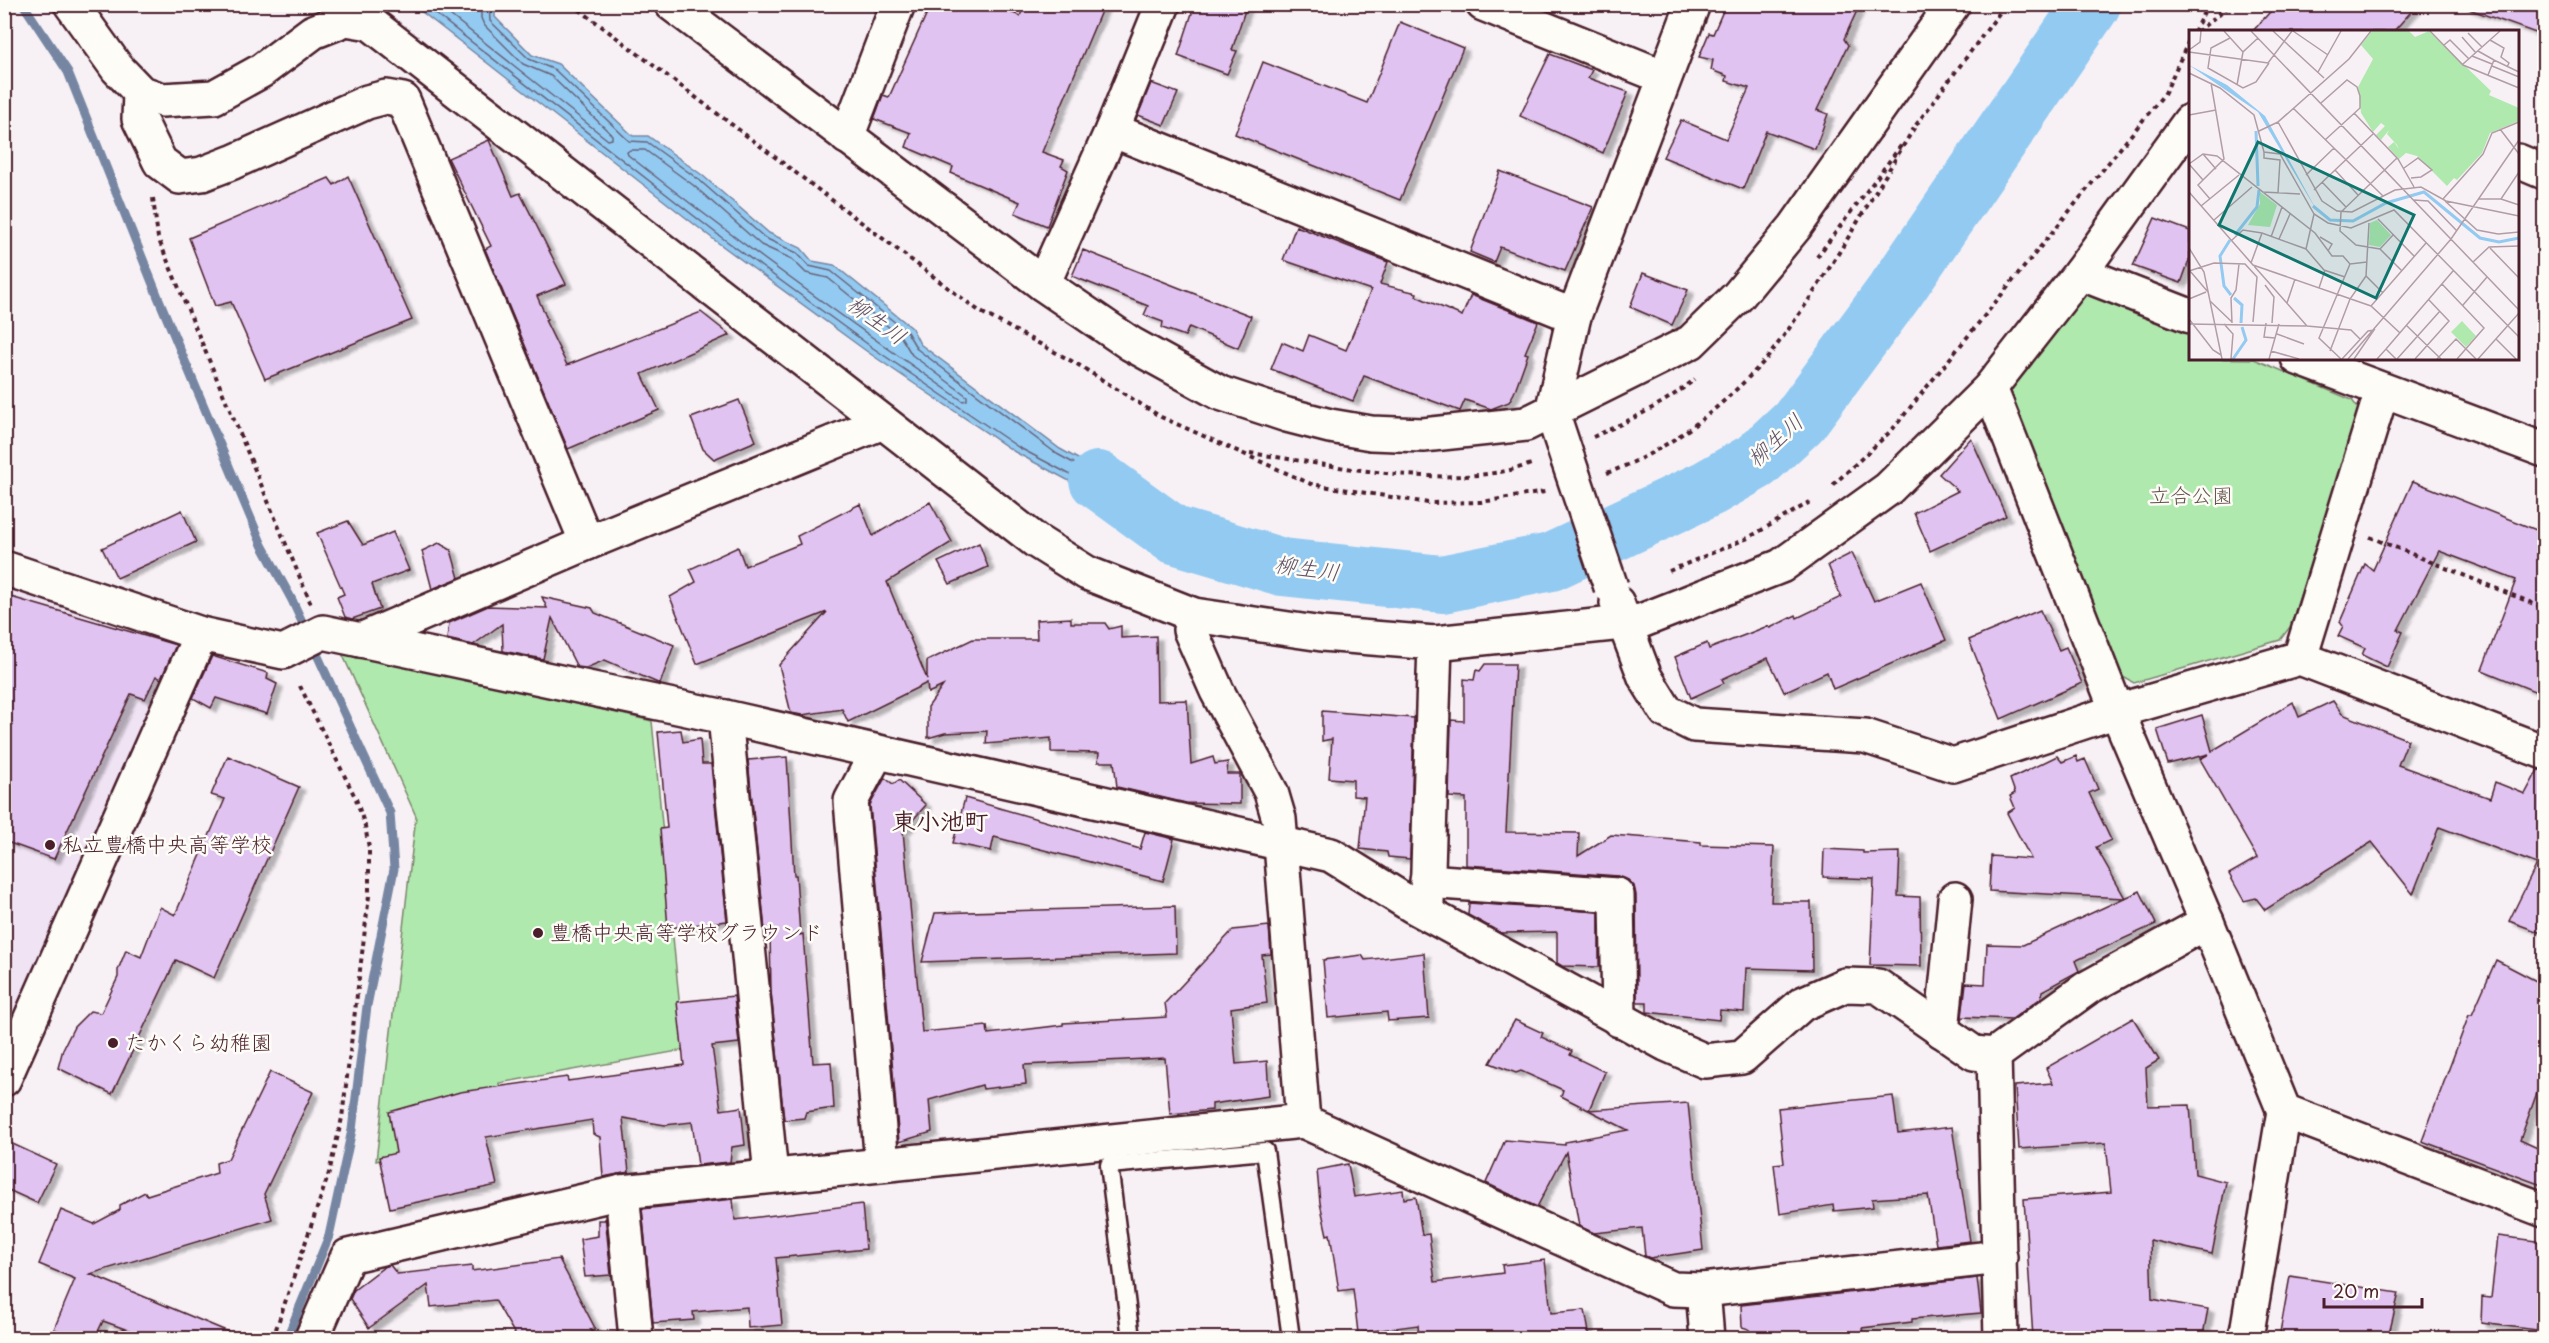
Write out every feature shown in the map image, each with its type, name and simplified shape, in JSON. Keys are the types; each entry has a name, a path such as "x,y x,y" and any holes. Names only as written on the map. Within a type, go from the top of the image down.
{"street":[{"path":"71,4 117,68 140,92 162,100 214,97 261,71 313,32 346,20 370,22 1036,541 1088,573 1194,615 1322,634 1435,643 1641,621 1781,566 1888,489 1990,388 2080,273 2189,122"},
{"path":"672,4 1043,284 1131,344 1220,393 1309,421 1371,433 1423,435 1526,424 1691,342 1709,326 1795,227 1953,4"},
{"path":"847,137 898,4"},
{"path":"1043,284 1112,130 1163,4"},
{"path":"1483,4 1664,77"},
{"path":"1693,4 1574,315 1552,412 1561,475 1611,587 1646,677 1665,711 1694,725 1865,736 1953,765 2117,711 2300,658 2544,752"},
{"path":"140,92 138,119 160,162 180,177 202,174 233,162 367,102 386,97 404,100 587,543"},
{"path":"1112,130 1574,315"},
{"path":"2519,162 2544,172"},
{"path":"2080,273 2189,316"},
{"path":"2303,360 2544,450"},
{"path":"1990,388 2117,711 2284,1111 2246,1338"},
{"path":"2300,658 2382,391"},
{"path":"361,640 587,543 883,422"},
{"path":"4,568 201,633 283,652 323,632 726,717 1331,855 1426,913 1619,1020 1705,1061 1742,1057 1802,1004 1845,985 1878,986 1974,1053 1994,1055 2087,988 2207,922"},
{"path":"1194,615 1190,630 1217,691 1271,792 1282,845 1303,1121"},
{"path":"4,1079 201,633"},
{"path":"1426,913 1435,643"},
{"path":"726,717 771,1175"},
{"path":"877,752 851,801 882,1164"},
{"path":"1427,881 1617,895 1619,1020"},
{"path":"1942,1031 1955,899"},
{"path":"1994,1055 2001,1338"},
{"path":"2284,1111 2544,1210"},
{"path":"312,1338 348,1256 622,1192 1303,1121 1673,1289 1703,1290 2000,1257"},
{"path":"622,1192 636,1338"},
{"path":"1703,1290 1707,1338"}],"lane":[{"path":"1131,1338 1109,1165 1265,1151 1291,1338"}],"path":[{"path":"572,4 979,311 1077,364 1161,417 1311,483 1428,503 1481,502 1532,496 1561,475"},
{"path":"2197,30 2208,4"},
{"path":"2198,30 2231,4"},
{"path":"1824,493 1892,430 2165,93 2189,40"},
{"path":"1605,474 1656,451 1692,428 1737,389 1770,355 1820,281 1916,125"},
{"path":"152,192 158,238 323,632"},
{"path":"1665,573 1748,538 1815,499"},
{"path":"2341,526 2544,608"},
{"path":"273,1338 329,1173 342,1118 369,896 369,848 356,799 283,652"}],"shaded area":[{"name":"私立豊橋中央高等学校","path":"5,586 186,644 5,1045"}],"green space":[{"name":"立合公園","path":"2095,291 2189,331 2189,360 2256,360 2352,400 2360,411 2290,627 2280,640 2134,683 2119,675 2005,383 2072,297"},
{"name":"豊橋中央高等学校グラウンド","path":"341,651 652,721 684,1050 499,1083 505,1131 376,1161 416,816"}],"water":[{"path":"413,5 495,5 495,17 532,55 558,64 633,136 648,136 702,175 769,233 801,248 812,261 834,265 912,328 920,344 1060,449 1125,485 1192,515 1213,543 1146,522 1015,452 869,353 717,242"}],"building":[{"path":"931,4 941,4 960,11 993,5 1020,16 1025,4 1104,4 1042,152 1064,160 1061,166 1068,170 1047,226 1015,213 1020,202 951,173 953,167 906,147 911,133 874,119 883,95 889,97"},
{"path":"1195,4 1247,4 1232,50 1237,51 1227,74 1178,56"},
{"path":"1726,4 1860,4 1844,39 1848,45 1817,110 1828,114 1815,149 1766,131 1743,189 1663,157 1681,120 1726,139 1749,88 1726,81 1727,76 1711,70 1713,60 1699,57 1709,33 1713,34"},
{"path":"2277,4 2418,4 2395,30 2254,30"},
{"path":"2466,4 2544,4 2544,36 2466,8"},
{"path":"1400,22 1463,48 1400,200 1235,134 1263,62 1367,103"},
{"path":"1550,54 1592,70 1588,78 1628,92 1603,153 1520,116"},
{"path":"1151,83 1178,93 1164,125 1138,115"},
{"path":"489,140 513,196 520,193 566,284 537,296 547,319 545,320 567,365 701,312 730,335 642,374 659,410 568,449 485,249 491,246 448,158"},
{"path":"1500,171 1593,207 1565,271 1500,247 1494,262 1470,252"},
{"path":"348,176 412,320 265,379 231,302 215,306 189,238 329,178 334,185"},
{"path":"2155,218 2189,231 2189,261 2181,283 2133,266"},
{"path":"1296,226 1388,262 1380,284 1417,293 1416,296 1462,316 1471,295 1538,322 1509,402 1491,409 1465,400 1460,411 1364,376 1353,401 1271,369 1282,342 1303,351 1309,335 1346,350 1371,290 1283,260"},
{"path":"1083,250 1251,316 1238,348 1189,327 1185,336 1162,328 1163,322 1144,315 1148,306 1072,276"},
{"path":"1643,273 1688,290 1672,325 1630,307"},
{"path":"739,400 756,441 714,459 703,449 691,418"},
{"path":"1971,438 2006,516 1930,551 1914,513 1958,491 1939,474"},
{"path":"2413,481 2544,533 2544,695 2482,670 2516,580 2439,551 2398,630 2403,632 2387,667 2362,655 2365,648 2338,636 2343,626 2340,622 2365,564 2373,570"},
{"path":"930,502 952,542 887,582 927,679 927,661 973,639 1037,639 1036,620 1071,618 1071,623 1105,623 1109,629 1121,626 1121,638 1156,636 1157,701 1187,700 1191,764 1213,757 1215,764 1228,762 1227,774 1240,774 1240,804 1186,803 1117,787 1114,762 1098,762 1099,753 1051,752 1051,738 986,744 987,731 945,733 928,738 928,707 943,686 928,693 927,683 848,722 842,709 802,715 791,713 779,665 827,612 697,664 670,597 696,582 690,569 738,547 745,566 800,544 797,536 860,504 873,536"},
{"path":"182,510 196,542 117,578 102,548"},
{"path":"348,521 363,545 393,532 409,570 372,584 380,609 352,619 345,617 337,597 344,594 317,533"},
{"path":"439,543 451,550 459,578 432,589 422,551"},
{"path":"979,543 988,567 950,584 938,562"},
{"path":"1852,553 1874,601 1921,582 1946,640 1833,689 1827,672 1784,692 1768,658 1722,679 1724,683 1691,698 1675,657 1707,643 1709,649 1768,626 1770,628 1841,597 1828,565"},
{"name":"私立豊橋中央高等学校","path":"4,595 176,645 161,679 156,676 145,699 131,694 54,859 4,841"},
{"path":"542,597 592,608 595,613 674,645 660,684 605,660 586,668 577,667 552,618 543,659 503,651 502,624 473,645 447,639 449,623 488,606 547,608"},
{"path":"2040,610 2059,650 2066,647 2082,683 2001,719 1969,640"},
{"path":"212,656 268,673 267,679 277,684 267,714 216,698 211,708 193,698"},
{"path":"1485,664 1515,664 1506,832 1579,833 1578,856 1611,835 1701,842 1701,845 1774,847 1771,902 1811,902 1812,970 1746,968 1744,1012 1720,1010 1719,1020 1647,1012 1647,1002 1637,1002 1636,895 1634,886 1628,880 1618,876 1466,865 1466,798 1449,797 1451,720 1464,721 1464,679 1474,680 1476,670 1480,671"},
{"path":"2333,701 2342,714 2408,740 2398,765 2490,798 2495,782 2525,794 2538,770 2544,770 2544,934 2509,921 2537,864 2439,827 2413,894 2372,842 2265,910 2256,898 2244,901 2229,874 2257,858 2200,759 2209,754 2168,764 2157,729 2202,715 2212,751 2293,702 2299,717"},
{"path":"1322,711 1414,718 1410,859 1388,857 1387,852 1360,849 1365,797 1353,796 1353,780 1329,778 1332,739 1322,741"},
{"path":"681,730 683,742 700,739 702,764 711,764 727,921 668,928 660,829 667,828 658,732"},
{"path":"228,756 299,787 214,978 176,960 112,1094 58,1068 63,1049 74,1027 90,1011 101,1013 118,977 118,970 126,950 141,957 160,907 175,915 225,799 211,795"},
{"path":"2057,756 2062,762 2076,756 2078,762 2085,759 2098,789 2089,793 2111,840 2096,847 2125,898 2140,891 2156,924 2075,961 2079,971 2042,991 2041,998 2012,1019 1962,1017 1966,983 1985,984 1987,944 2023,945 2124,898 1989,891 1991,856 2031,859 2007,813 2015,808 2010,796 2015,793 2010,779"},
{"path":"787,757 794,875 796,875 800,935 803,934 813,1063 831,1062 834,1108 806,1112 804,1118 784,1120 771,992 770,931 765,931 748,760"},
{"path":"885,778 893,784 899,780 926,805 903,831 922,1032 987,1026 988,1034 1063,1025 1063,1023 1167,1017 1165,1003 1233,930 1269,926 1271,954 1262,955 1267,1003 1231,1008 1236,1064 1267,1061 1269,1096 1212,1104 1212,1110 1170,1114 1165,1058 1024,1065 1026,1084 983,1089 982,1085 929,1100 932,1132 899,1142 870,805"},
{"path":"965,798 1140,849 1145,832 1174,839 1163,881 994,837 991,851 953,843"},
{"path":"1824,849 1863,851 1863,853 1900,852 1898,896 1920,897 1921,966 1870,965 1874,879 1823,877"},
{"path":"1469,903 1599,912 1599,967 1562,966 1557,963 1557,932 1501,933 1468,915"},
{"path":"1175,906 1176,953 922,962 935,913"},
{"path":"1424,953 1429,1018 1388,1021 1387,1012 1328,1018 1323,960 1362,955 1365,960"},
{"path":"2496,960 2544,985 2544,1073 2520,1140 2544,1151 2544,1186 2422,1141 2469,1015 2472,1015"},
{"path":"734,996 739,1043 712,1046 721,1110 741,1107 745,1145 732,1147 730,1162 698,1165 692,1122 665,1125 623,1118 629,1172 603,1177 600,1137 593,1134 592,1120 486,1137 497,1185 390,1208 379,1157 396,1153 389,1112 460,1092 567,1077 568,1081 684,1065 677,1002"},
{"path":"2133,1018 2159,1060 2146,1068 2148,1106 2190,1105 2195,1174 2226,1182 2212,1254 2150,1240 2152,1299 2208,1309 2203,1335 2194,1335 2193,1338 2033,1338 2024,1199 2111,1192 2106,1143 2019,1149 2015,1086 2053,1083 2046,1068"},
{"path":"1515,1020 1543,1033 1541,1037 1572,1051 1570,1055 1605,1072 1589,1110 1688,1103 1703,1250 1650,1258 1645,1256 1642,1228 1594,1233 1579,1226 1566,1152 1537,1207 1486,1183 1505,1140 1565,1145 1565,1142 1628,1130 1561,1096 1563,1090 1521,1071 1516,1073 1490,1063"},
{"path":"270,1072 313,1092 264,1194 272,1219 90,1274 243,1338 150,1338 103,1321 95,1338 77,1338 54,1329 75,1279 39,1264 61,1210 94,1224 120,1210 120,1205 145,1192 147,1195 217,1173 216,1163 228,1159"},
{"path":"1893,1096 1898,1133 1952,1127 1970,1241 1936,1245 1928,1195 1872,1199 1873,1207 1834,1211 1833,1205 1780,1214 1774,1164 1784,1163 1778,1108"},
{"path":"4,1140 56,1164 37,1203 4,1188"},
{"path":"1348,1164 1354,1197 1403,1190 1404,1199 1416,1197 1422,1235 1429,1234 1435,1282 1503,1273 1502,1265 1545,1260 1551,1313 1585,1310 1590,1338 1506,1338 1505,1334 1471,1338 1419,1338 1418,1325 1358,1333 1353,1289 1339,1291 1330,1234 1327,1235 1320,1203 1317,1170"},
{"path":"733,1199 735,1220 862,1204 866,1249 776,1258 782,1325 748,1328 747,1307 693,1312 694,1320 653,1323 642,1209"},
{"path":"605,1215 611,1275 585,1277 580,1239 598,1236 598,1220 605,1220"},
{"path":"2498,1236 2544,1242 2544,1277 2537,1330 2481,1323 2482,1297 2491,1298"},
{"path":"559,1259 595,1328 590,1329 597,1338 517,1338 495,1300 431,1307 428,1285 369,1328 350,1299 354,1290 390,1265 397,1274 472,1266 472,1271"},
{"path":"2290,1276 2399,1293 2388,1338 2279,1338"},
{"path":"1977,1278 1981,1313 1912,1319 1912,1322 1862,1328 1863,1332 1809,1338 1750,1338 1749,1329 1742,1327 1741,1305"}],"waterway":[{"path":"23,4 68,72 158,297 262,545 292,600 390,813 394,869 367,1006 352,1130 329,1236 287,1338"},
{"name":"柳生川","path":"1098,480 1174,535 1282,567 1442,584 1551,562 1709,488 1756,461 1800,420 1896,290 2092,4"}],"place":[{"name":"私立豊橋中央高等学校","path":"50,845"},
{"name":"豊橋中央高等学校グラウンド","path":"538,933"},
{"name":"たかくら幼稚園","path":"113,1043"}],"district":[{"name":"東小池町","path":"940,822"}]}
